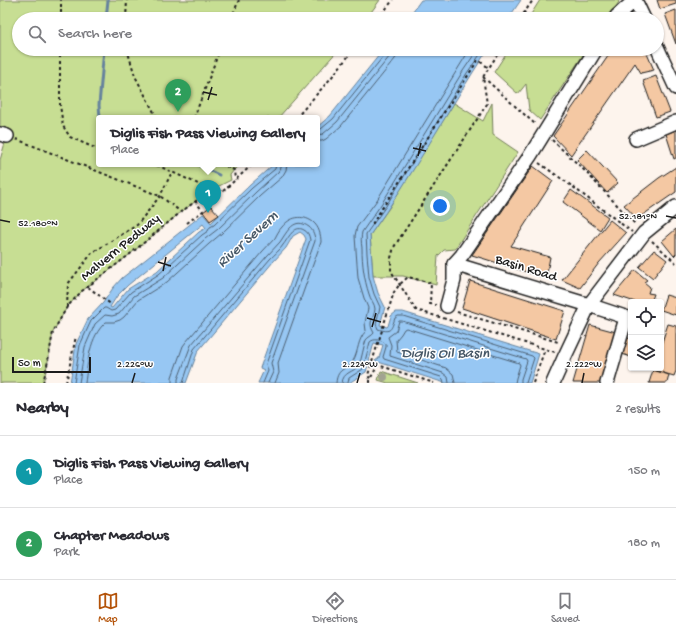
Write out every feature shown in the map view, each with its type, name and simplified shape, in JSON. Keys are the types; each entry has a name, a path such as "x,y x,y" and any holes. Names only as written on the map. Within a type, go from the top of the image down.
{"street":[{"path":"622,12 635,0 641,12"},
{"path":"447,308 454,280 454,264 462,255 530,156 592,56"},
{"path":"661,56 676,88"},
{"path":"636,139 676,122"},
{"path":"553,383 589,305 642,236 675,210"},
{"name":"Basin Road","path":"454,264 589,305 628,319"},
{"path":"607,383 628,319"}],"path":[{"path":"61,12 62,0"},
{"path":"126,12 127,0"},
{"path":"235,12 239,0"},
{"path":"384,12 393,0"},
{"path":"525,12 533,0"},
{"path":"60,56 60,105 63,126 70,137 96,148"},
{"path":"129,56 135,76 155,115"},
{"path":"195,115 217,56"},
{"path":"299,115 348,56"},
{"path":"497,56 483,77 487,104 394,247 391,258 392,271 416,310 552,351"},
{"path":"372,224 478,60 489,68"},
{"path":"483,77 581,167 642,236"},
{"path":"3,135 160,196 181,212"},
{"path":"530,156 642,236 676,263"},
{"path":"161,167 211,190"},
{"path":"228,167 234,170 235,180"},
{"name":"Malvern Pedway","path":"43,383 53,332 67,307 82,291 129,256 195,201 211,190 222,192 250,167"},
{"path":"67,307 68,284 92,253 137,225 160,196 172,172"},
{"path":"188,223 203,210 195,201"},
{"path":"370,383 368,375 394,292 408,277 431,283 430,304 570,345"},
{"path":"88,287 112,305"},
{"path":"66,383 76,336"},
{"path":"534,383 545,349"},
{"path":"370,379 378,365 434,383"}],"green space":[{"path":"0,0 380,0 371,12 12,12 12,56 333,56 281,115 96,115 96,167 237,167 230,175 231,180 211,190 181,212 82,291 67,307 53,332 43,383 0,383 0,160 7,136 0,134"},
{"path":"540,0 618,0 619,2 613,12 532,12"},
{"path":"504,56 582,56 540,120 529,110 526,84 518,94 494,72"},
{"path":"454,103 483,121 492,103 493,135 518,152 455,249 444,250 438,256 436,285 403,276 373,276 370,235 389,208"},
{"path":"381,371 418,383 388,383 378,380"}],"water":[{"path":"421,0 521,0 513,12 412,12"},
{"path":"378,56 483,56 401,189 370,235 373,276 378,293 385,307 380,325 387,327 391,316 396,312 403,312 539,354 530,383 445,383 375,361 379,358 383,345 374,343 366,372 349,383 258,383 264,370 260,368 306,239 300,232 293,236 286,248 198,351 186,383 70,383 76,344 88,319 103,303 122,278 203,214 211,223 271,167 320,167 320,124 330,116","holes":["203,224 206,228 199,232 157,271 128,289 112,308 110,307 117,296 128,285"]}],"building":[{"path":"657,0 676,0 676,4 660,9"},
{"path":"676,10 676,44 665,14"},
{"path":"608,56 648,56 654,70 641,73 635,63 571,155 553,136"},
{"path":"656,76 670,112 656,117 643,81"},
{"path":"676,130 676,158 674,159 666,134"},
{"path":"587,150 618,183 607,193 577,160"},
{"path":"533,166 553,181 511,246 550,257 546,278 472,255"},
{"path":"676,167 676,192 637,219 624,205"},
{"path":"571,190 608,217 600,230 563,202"},
{"path":"211,206 219,215 210,221 203,212"},
{"path":"610,220 626,233 599,263 580,288 562,280"},
{"path":"676,229 676,254 674,256 662,241"},
{"path":"654,250 667,260 653,278 639,267"},
{"path":"635,270 647,280 644,282 650,287 648,293 654,294 652,299 628,300 614,295"},
{"path":"470,281 565,311 556,339 462,308"},
{"path":"666,295 676,298 676,315 664,311 664,301"},
{"path":"668,324 676,326 676,371 674,376 656,371 664,371 664,336"},
{"path":"590,325 616,332 600,383 573,383"},
{"path":"628,338 628,356 622,354"},
{"path":"653,371 669,375 667,383 649,383"}],"waterway":[{"path":"107,12 108,0"},
{"path":"100,115 99,105 103,56"},
{"path":"202,167 219,175"}],"place":[{"name":"Chapter Meadows","path":"178,112"},
{"name":"Diglis Fish Pass Viewing Gallery","path":"208,213"}],"water label":[{"name":"River Severn","path":"248,240"},
{"name":"Diglis Oil Basin","path":"445,354"}]}
